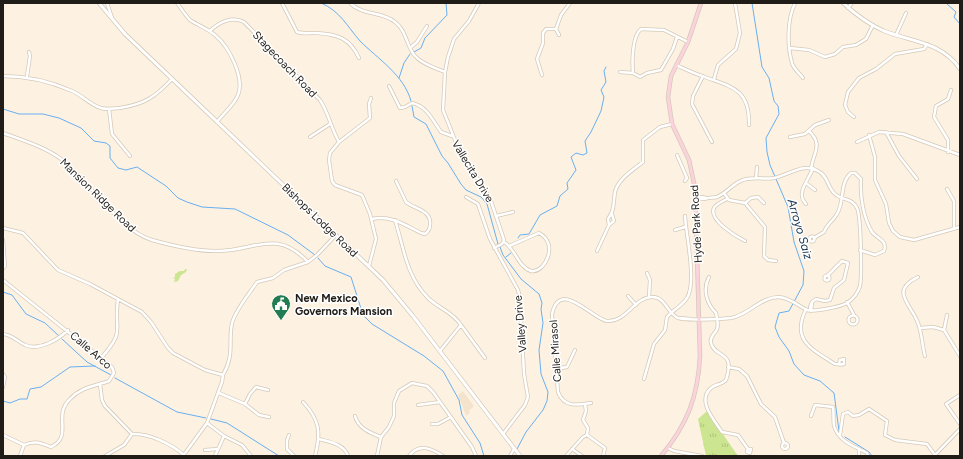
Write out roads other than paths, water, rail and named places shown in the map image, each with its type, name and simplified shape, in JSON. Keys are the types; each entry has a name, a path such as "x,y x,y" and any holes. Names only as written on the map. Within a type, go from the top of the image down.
{"main road":[{"name":"Hyde Park Road","path":"661,456 685,422 697,387 700,356 696,198 693,177 686,151 672,124 668,97 671,76 688,42 701,3"}],"street":[{"name":"Bishops Lodge Road","path":"99,3 114,22 172,79 369,266 400,300 520,456"},
{"path":"107,3 114,22"},
{"path":"176,3 188,18 222,41 230,54 239,84 239,92 236,99 217,122"},
{"path":"282,3 297,32 322,34 346,39 355,48 359,58"},
{"path":"350,3 364,12 394,21 402,30 414,56 422,62 445,72"},
{"name":"Vallecita Drive","path":"479,3 468,21 454,39 445,72 442,110 452,136 462,155 487,192 496,216 502,243"},
{"path":"559,35 556,30 561,15 570,3"},
{"path":"714,80 718,65 736,49 740,33 734,3"},
{"path":"795,3 789,35 790,48 792,64 803,78"},
{"path":"843,3 873,25 896,35 927,43 944,52 960,69"},
{"path":"848,8 852,3"},
{"path":"896,35 906,13"},
{"name":"Stagecoach Road","path":"210,32 219,23 231,20 239,20 246,24 320,100 326,109 330,124 339,142"},
{"path":"790,48 809,50 825,57 835,54 843,47 856,44 866,39 873,25"},
{"path":"410,48 418,40 427,26"},
{"path":"542,75 537,61 543,43 542,34 546,29 556,30"},
{"path":"633,73 632,62 636,36 640,30 662,30 688,42"},
{"path":"620,72 633,73 640,77 663,69 674,49 677,37"},
{"path":"854,117 848,112 845,105 850,88 859,78 876,69 895,54 924,49 927,43"},
{"path":"27,76 30,56 29,52"},
{"path":"676,65 728,84 743,96 748,108 749,124"},
{"path":"3,76 27,76 69,90 99,107 109,109 134,105 148,100 157,94 172,79"},
{"path":"703,76 693,96 692,104 712,142"},
{"path":"389,86 400,108 412,103 417,104 434,120 441,132 452,136"},
{"path":"948,152 948,140 934,117 936,106 948,99 951,90"},
{"path":"369,266 376,242 372,220 362,195 335,185 332,181 329,160 330,153 339,142 370,118 369,104 371,98"},
{"path":"109,109 112,134 130,156"},
{"path":"790,138 809,132 815,125 829,120"},
{"path":"310,137 330,124"},
{"path":"597,251 609,225 614,221 612,214 615,192 619,183 643,162 643,140 660,127 672,124"},
{"path":"806,204 803,200 802,194 812,168 818,144 815,137 809,132"},
{"path":"886,132 899,156 917,179"},
{"path":"857,142 869,135 886,132 910,136 948,152 960,155"},
{"name":"Mansion Ridge Road","path":"3,133 32,144 62,160 132,230 150,239 215,251 235,249 257,243 287,245 298,251 308,262"},
{"path":"869,135 875,157 875,180 886,204 889,223 893,231 900,237 914,240 960,227"},
{"path":"677,155 687,178"},
{"path":"756,178 757,167"},
{"path":"647,273 650,281 648,297 660,299 671,313 679,319 737,316 768,299 779,297 792,300 806,309 811,310 838,306 847,302 854,296 860,285 858,210 853,202 834,193 823,174 812,168 802,168 774,178 742,180 716,197 701,200 696,198"},
{"path":"814,238 824,232 826,225 838,212 842,198 844,180 851,173 860,176 862,179 860,196 871,228 874,234 884,242 886,247 884,251 874,255 860,250"},
{"path":"685,181 687,178 693,177"},
{"path":"372,220 380,218 395,220 423,234 428,232 430,228 429,217 420,208 406,202 396,181"},
{"path":"806,183 815,190"},
{"path":"947,189 954,201 954,229"},
{"path":"724,193 727,199"},
{"name":"Valley Drive","path":"466,197 478,204 483,222 494,248 520,295 524,374 528,395 525,405 503,434"},
{"path":"745,203 751,198 758,197 764,203"},
{"path":"745,241 732,234 714,215 715,206 727,199 745,203 765,226 764,256 768,260 776,261"},
{"path":"496,216 513,212"},
{"path":"609,225 608,219 612,214"},
{"path":"644,379 654,344 665,330 666,318 685,302 690,291 689,239 685,227 685,216"},
{"path":"395,220 400,243 410,274 427,297 441,309 456,317 485,358"},
{"path":"675,230 685,227"},
{"path":"3,228 23,233 58,270 90,284 142,312 173,353 205,370 223,375"},
{"path":"494,248 502,243 509,246 522,264 533,271 537,271 542,267 550,251 548,242 539,233 509,246"},
{"path":"100,384 102,400 105,406 132,434 157,439 178,450 183,456 206,422 218,393 223,375 230,364 232,325 234,318 256,282 273,278 284,270 308,262 317,256 336,235"},
{"path":"3,240 5,266 3,268"},
{"path":"811,310 812,302 816,299 825,301 830,300 834,288 844,280 848,263 842,262 827,276"},
{"path":"709,277 706,284 707,301 710,307 716,312 717,318 717,328 711,337 711,343 713,347 728,358 728,367 726,381 709,390 705,396 705,404 722,432 738,435 748,448"},
{"path":"918,277 908,282 904,290 904,299 918,321 925,356"},
{"name":"Calle Arco","path":"3,280 68,330 112,367 114,373 109,381 86,387 69,399 61,416 62,439 59,443 51,447 36,442 24,445"},
{"path":"628,296 636,305"},
{"name":"Calle Mirasol","path":"591,403 572,405 562,399 558,392 555,369 555,337 552,329 553,309 558,303 565,300 573,300 601,319 610,321 621,317 648,297"},
{"path":"101,358 112,346 118,333 118,299"},
{"path":"847,302 854,315"},
{"path":"806,309 800,321 804,340 808,347 835,364 839,364"},
{"path":"947,315 944,330 960,356"},
{"path":"440,351 461,325"},
{"path":"920,328 933,327 944,330"},
{"path":"3,334 9,334 26,345 33,346 58,340 68,330"},
{"path":"555,369 567,367 575,350"},
{"path":"728,367 736,367 747,376 761,404 775,417 784,443"},
{"path":"3,374 5,377 3,387"},
{"path":"377,456 381,437 389,427 394,416 394,403 399,391 412,383 427,386 472,447 476,456"},
{"path":"245,404 250,394 256,387 268,390"},
{"path":"218,393 245,404 259,416 269,417"},
{"path":"960,395 946,404 960,424"},
{"path":"303,402 315,417 320,433 315,456"},
{"path":"418,404 440,402"},
{"path":"585,404 586,411 583,420 588,428 587,435"},
{"path":"812,416 815,405 833,407 834,424 846,444 859,448 868,453 868,456"},
{"path":"840,435 844,414 848,412 853,416 859,415 869,409 887,421 885,435 895,440 927,444 934,455 960,429"},
{"path":"355,416 357,422 364,429 381,437"},
{"path":"432,424 438,424 451,417"},
{"path":"206,422 224,436 242,444 251,456"},
{"path":"105,456 124,445 132,434"},
{"path":"3,435 24,445 20,456"},
{"path":"289,435 287,440 287,449 294,456"},
{"path":"587,435 605,448 606,452 603,456"},
{"path":"566,456 583,437 587,435"},
{"path":"215,456 224,436"},
{"path":"319,439 340,446 346,451 348,456"},
{"path":"409,456 414,450 425,447 434,450 443,456"},
{"path":"668,448 674,451 702,456"},
{"path":"859,448 859,456"},
{"path":"205,450 218,449"},
{"path":"510,456 514,449"},
{"path":"572,449 582,456"}],"waterway":[{"path":"321,3 328,6 343,19 360,41 397,75 408,92 411,101"},
{"path":"414,52 421,48 425,38 447,15 446,3"},
{"name":"Arroyo Saiz","path":"752,3 762,67 769,78 774,101 778,106 779,114 766,138 767,152 770,165 788,207 794,242 804,271 803,285 789,311 779,313 775,327 779,337 789,351 794,364 804,375 820,381 834,393 839,431"},
{"path":"946,3 956,12 954,17 960,24"},
{"path":"399,78 404,63 410,54"},
{"path":"518,238 520,235 529,234 540,215 557,206 560,196 568,189 567,183 576,170 571,157 576,153 583,155 587,153 585,141 601,111 604,97 601,90 606,82 604,71 606,67"},
{"path":"412,106 414,117 426,124 442,156 461,184 466,190 481,197 487,204 498,244"},
{"path":"3,109 19,114 43,114 59,118 81,128 94,141 106,143 110,146 110,158 118,168 126,170 137,167 166,186 178,198 187,202 202,207 235,209 288,235 315,255"},
{"path":"500,247 503,255 521,279 539,294 542,303 541,309 543,323 539,350 541,374 548,392 547,401 543,410 526,432 517,449"},
{"path":"506,257 511,253"},
{"path":"318,258 325,266 351,277 363,315 372,324 424,356 443,371 459,400 462,415 480,443 484,456"},
{"path":"3,292 12,295 26,314 45,323 59,336"},
{"path":"62,339 87,362 111,375"},
{"path":"3,401 10,403 20,399 27,399 30,389 41,387 70,367 95,366"},
{"path":"115,378 177,412 206,418"},
{"path":"211,419 227,423 279,456"},
{"name":"Arroyo Saiz","path":"845,437 869,452 872,456"}],"place":[{"name":"New Mexico Governors Mansion","path":"281,321"}]}
